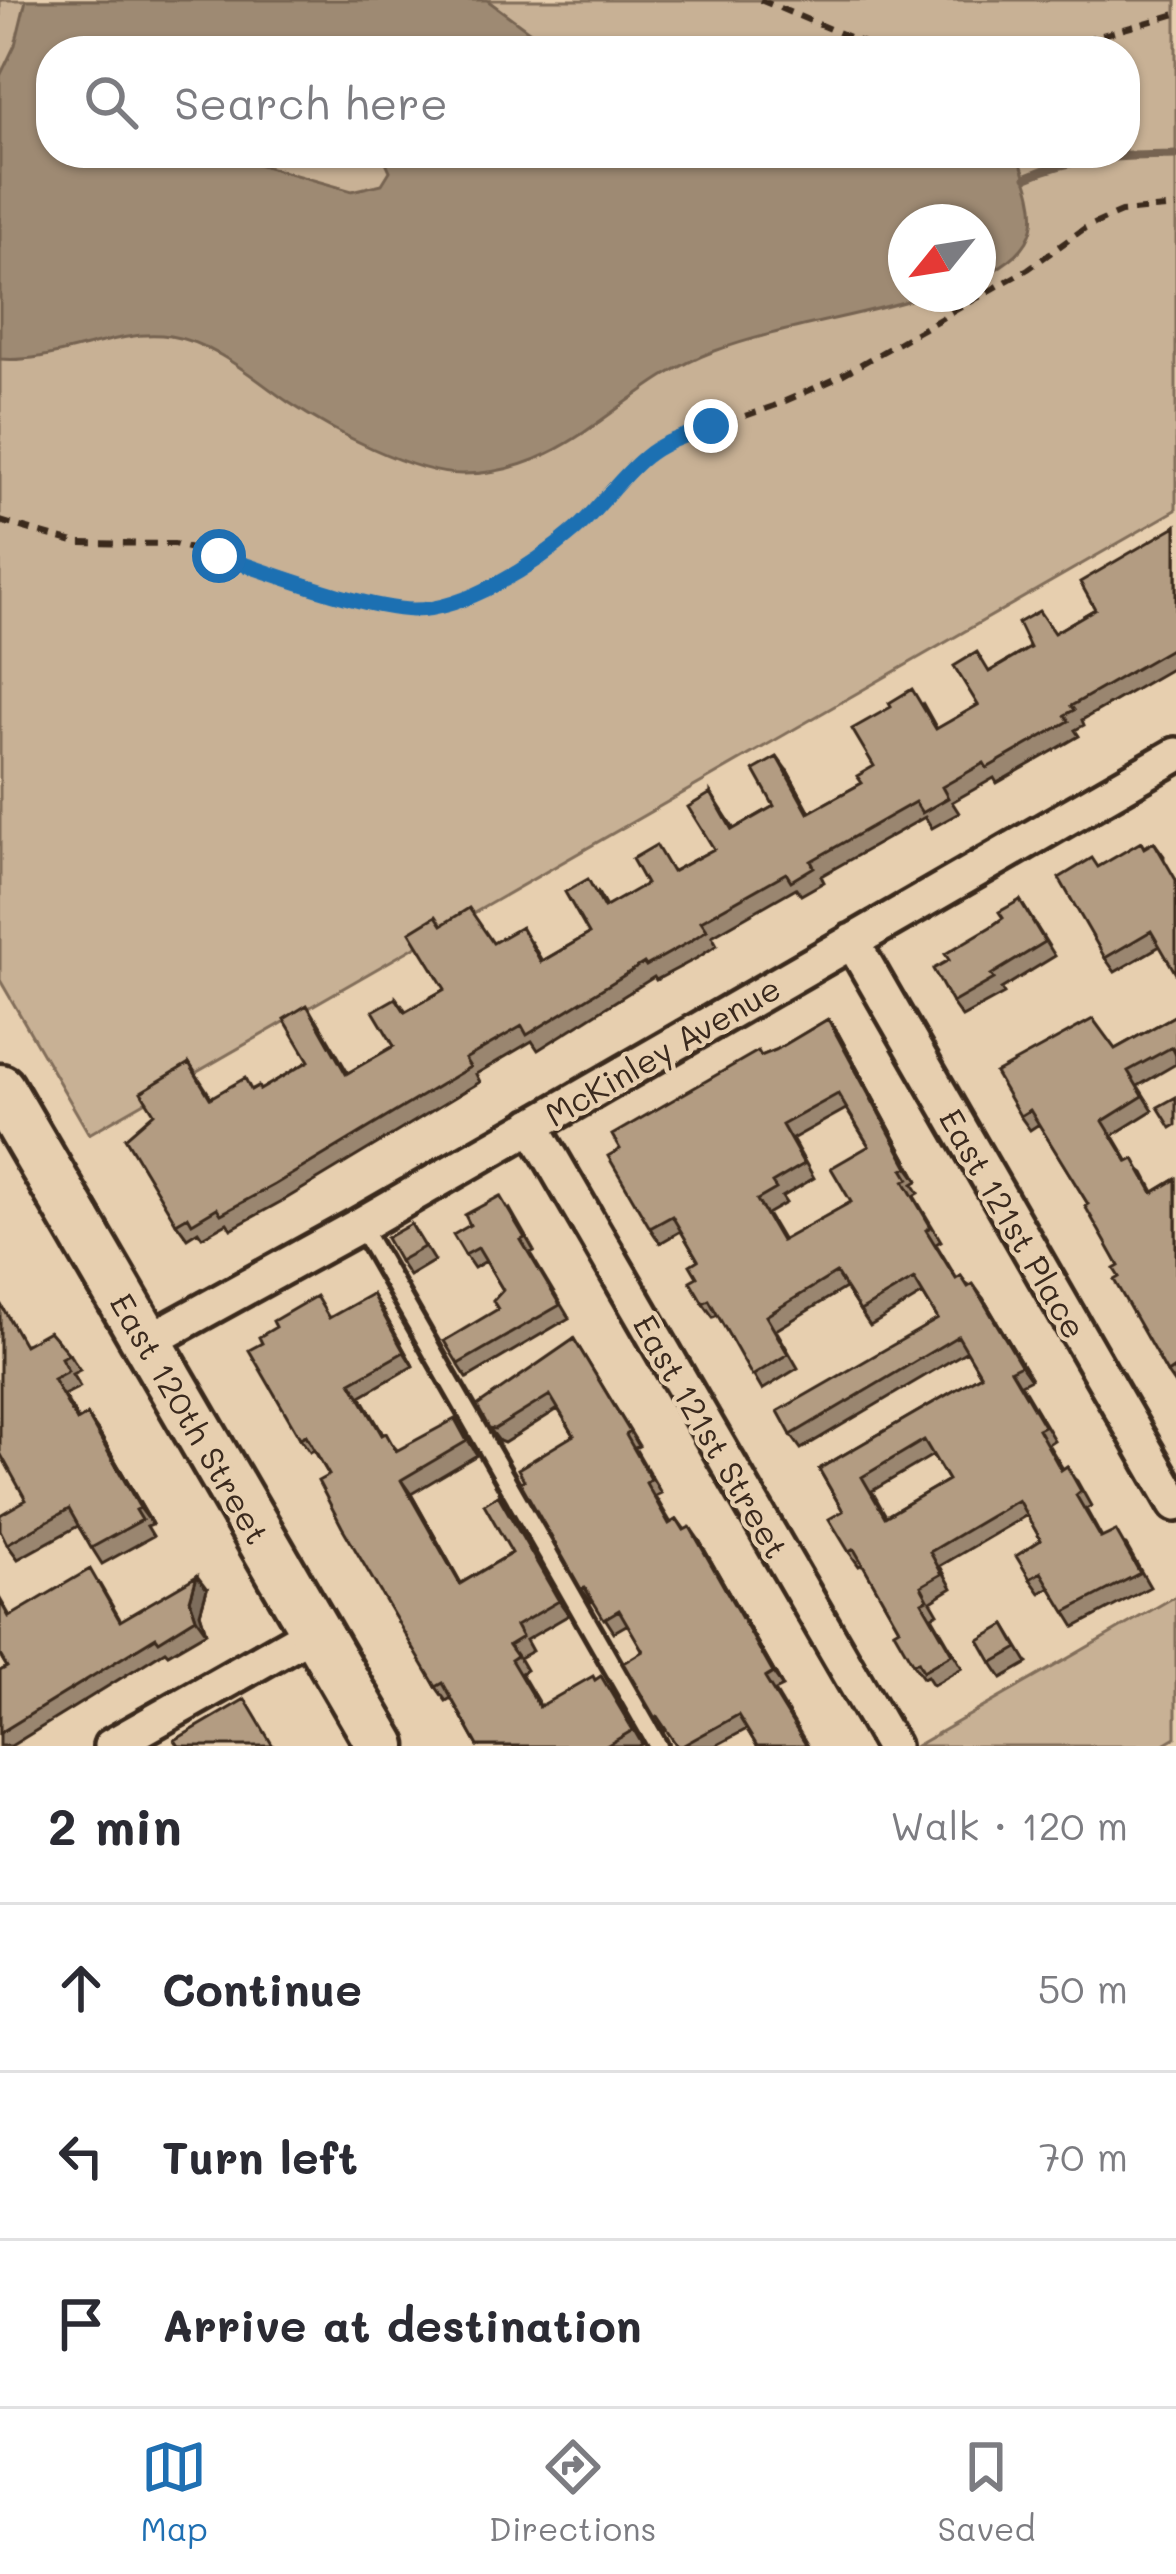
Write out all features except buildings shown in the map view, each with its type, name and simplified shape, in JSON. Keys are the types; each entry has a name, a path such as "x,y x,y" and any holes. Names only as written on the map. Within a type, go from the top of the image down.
{"street":[{"name":"McKinley Avenue","path":"147,1342 1174,761"},
{"name":"East 121st Place","path":"852,941 1176,1504"},
{"name":"East 120th Street","path":"3,1101 382,1746"},
{"name":"East 121st Street","path":"532,1125 892,1746"},
{"path":"111,1746 316,1630"}],"lane":[{"path":"360,1225 658,1746"}],"path":[{"path":"760,0 848,36"},
{"path":"1107,36 1176,14"},
{"path":"0,521 77,543 174,544 412,610 454,604 502,581 574,531 643,459 664,444 774,406 832,380 1028,269 1085,228 1121,212 1176,207"}],"shaded area":[{"path":"0,0 1176,0 1176,510 89,1134 0,980"},
{"path":"26,0 487,0 536,36 36,36 36,168 271,168 352,191 382,184 389,168 1022,168 1034,212 1032,228 1016,254 996,268 996,204 888,204 888,306 712,352 650,385 566,444 535,459 501,470 443,472 397,459 348,437 218,354 187,340 127,337 42,356 0,359 0,76 15,45"},
{"path":"1176,1596 1176,1737 1161,1746 916,1746"}],"waterway":[{"path":"1140,156 1176,155"},
{"path":"1027,177 1053,168"}],"route":[{"path":"219,556 359,599 412,610 454,604 502,581 574,531 643,459 664,444 711,426"}]}
